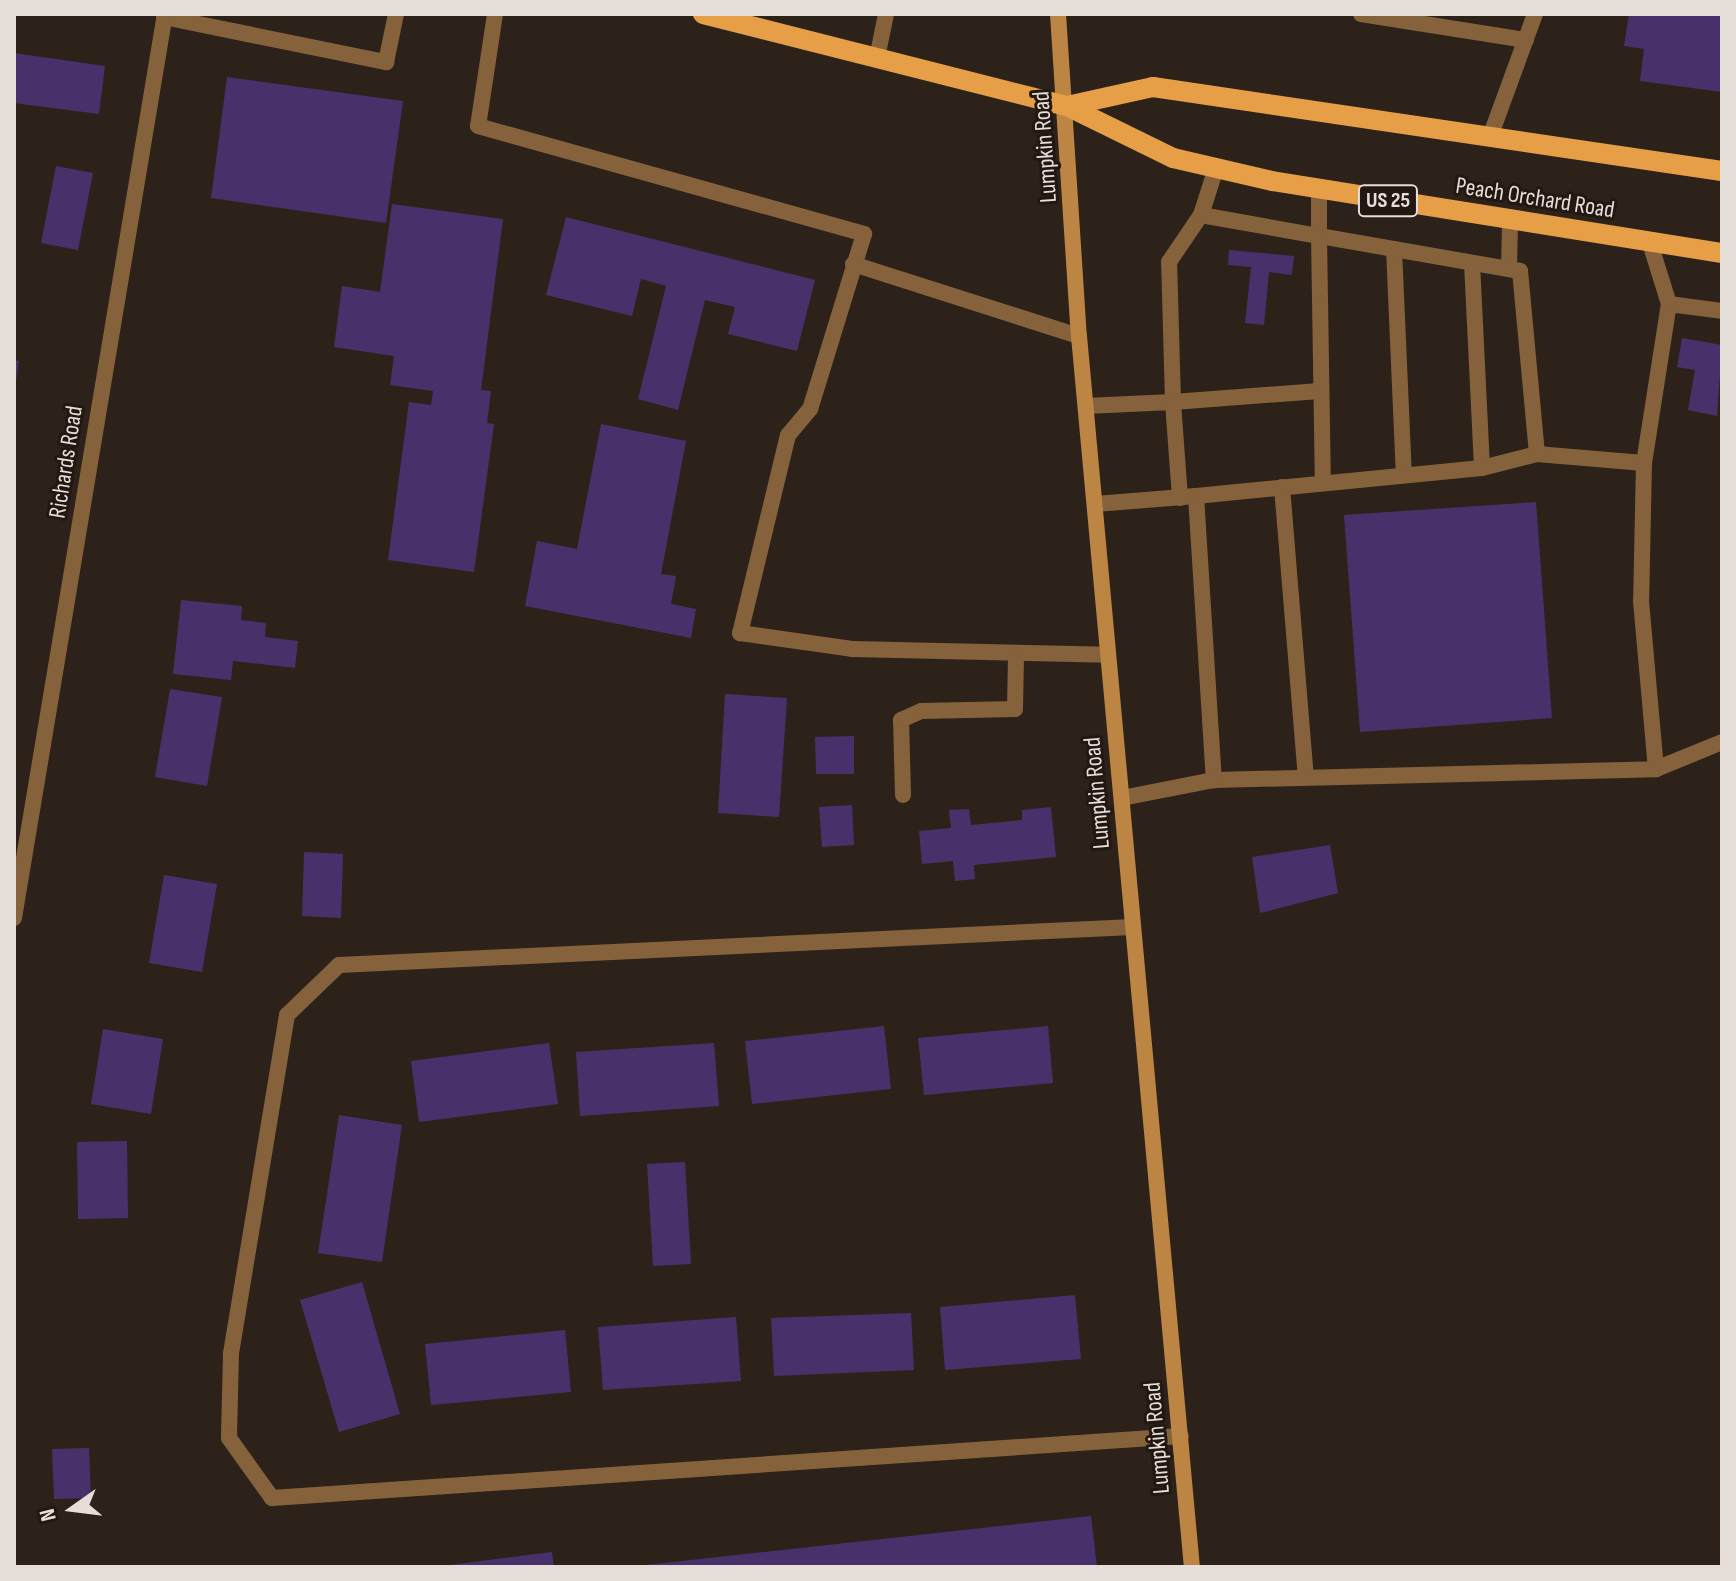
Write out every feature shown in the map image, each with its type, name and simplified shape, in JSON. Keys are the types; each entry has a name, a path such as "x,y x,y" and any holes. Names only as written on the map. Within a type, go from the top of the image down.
{"main road":[{"name":"Peach Orchard Road","path":"703,14 764,22 877,58 1067,106 1173,158 1319,189 1722,253"},
{"name":"Lumpkin Road","path":"1058,14 1067,106 1079,336 1192,1567"},
{"name":"Peach Orchard Road","path":"1067,106 1153,87 1722,171"}],"street":[{"path":"165,16 386,62 396,14"},
{"path":"495,14 478,126 864,234 810,409 788,435 740,633 852,649 1108,655"},
{"path":"877,58 886,14"},
{"path":"1361,14 1526,40"},
{"path":"1490,137 1535,14"},
{"name":"Richards Road","path":"14,918 165,16"},
{"path":"1214,780 1188,497 1173,402 1169,262 1201,215 1216,168"},
{"path":"1319,189 1323,483"},
{"path":"1201,215 1520,271 1537,454"},
{"path":"1509,269 1510,221"},
{"path":"1650,243 1669,304 1644,463 1641,601 1656,769"},
{"path":"1394,249 1404,475"},
{"path":"1472,263 1482,468"},
{"path":"853,264 1079,336"},
{"path":"1669,304 1722,311"},
{"path":"1086,406 1320,391"},
{"path":"1095,504 1482,468 1537,454 1644,463"},
{"path":"1282,487 1306,776"},
{"path":"903,795 901,720 921,711 1015,709 1016,655"},
{"path":"1122,798 1214,780 1656,769 1722,742"},
{"path":"1133,927 339,965 287,1015 231,1354 229,1438 272,1498 1181,1436"}],"building":[{"path":"1629,14 1722,14 1722,92 1640,81 1644,49 1624,46"},
{"path":"14,53 105,66 99,114 14,103"},
{"path":"227,77 403,101 386,223 211,198"},
{"path":"56,166 93,173 78,250 41,243"},
{"path":"392,204 503,219 481,390 491,391 487,423 494,424 474,572 388,560 409,402 431,405 433,391 390,385 394,356 334,347 342,286 380,292"},
{"path":"566,217 815,280 797,351 728,334 735,307 705,300 678,410 638,399 666,286 641,279 632,316 546,295"},
{"path":"1229,250 1294,256 1292,275 1269,272 1264,325 1245,323 1251,267 1228,265"},
{"path":"1682,338 1722,345 1717,416 1688,410 1695,370 1677,367"},
{"path":"14,360 19,361 16,381 14,381"},
{"path":"601,424 686,441 661,574 676,576 671,604 696,609 691,638 525,606 537,541 577,549"},
{"path":"1536,502 1552,718 1360,732 1344,515"},
{"path":"181,600 242,606 241,620 266,623 265,637 298,641 295,668 233,661 231,680 173,674"},
{"path":"170,689 222,697 207,786 155,777"},
{"path":"725,694 787,698 779,817 718,813"},
{"path":"854,736 854,774 816,774 815,737"},
{"path":"852,805 854,845 822,847 819,807"},
{"path":"1051,807 1056,857 974,865 975,879 955,881 953,861 922,864 919,831 951,828 949,810 969,809 971,825 1022,820 1022,810"},
{"path":"1330,845 1338,893 1260,913 1252,857"},
{"path":"304,852 343,854 341,918 302,916"},
{"path":"164,875 217,884 202,972 149,963"},
{"path":"884,1026 891,1089 752,1104 745,1041"},
{"path":"1048,1026 1053,1083 924,1095 918,1038"},
{"path":"103,1029 163,1039 151,1114 91,1104"},
{"path":"549,1043 558,1104 419,1122 411,1061"},
{"path":"714,1043 719,1106 580,1116 576,1052"},
{"path":"339,1115 402,1125 382,1262 318,1253"},
{"path":"127,1141 128,1218 78,1219 77,1142"},
{"path":"685,1162 691,1264 653,1266 647,1164"},
{"path":"362,1282 400,1414 339,1432 300,1300"},
{"path":"1075,1295 1081,1359 945,1370 940,1307"},
{"path":"911,1313 914,1370 774,1376 771,1318"},
{"path":"736,1317 741,1381 603,1390 598,1327"},
{"path":"565,1330 571,1392 431,1405 425,1344"},
{"path":"89,1448 91,1498 54,1499 52,1449"},
{"path":"1091,1516 1097,1567 645,1565"},
{"path":"552,1552 554,1567 449,1567 449,1565"}]}
